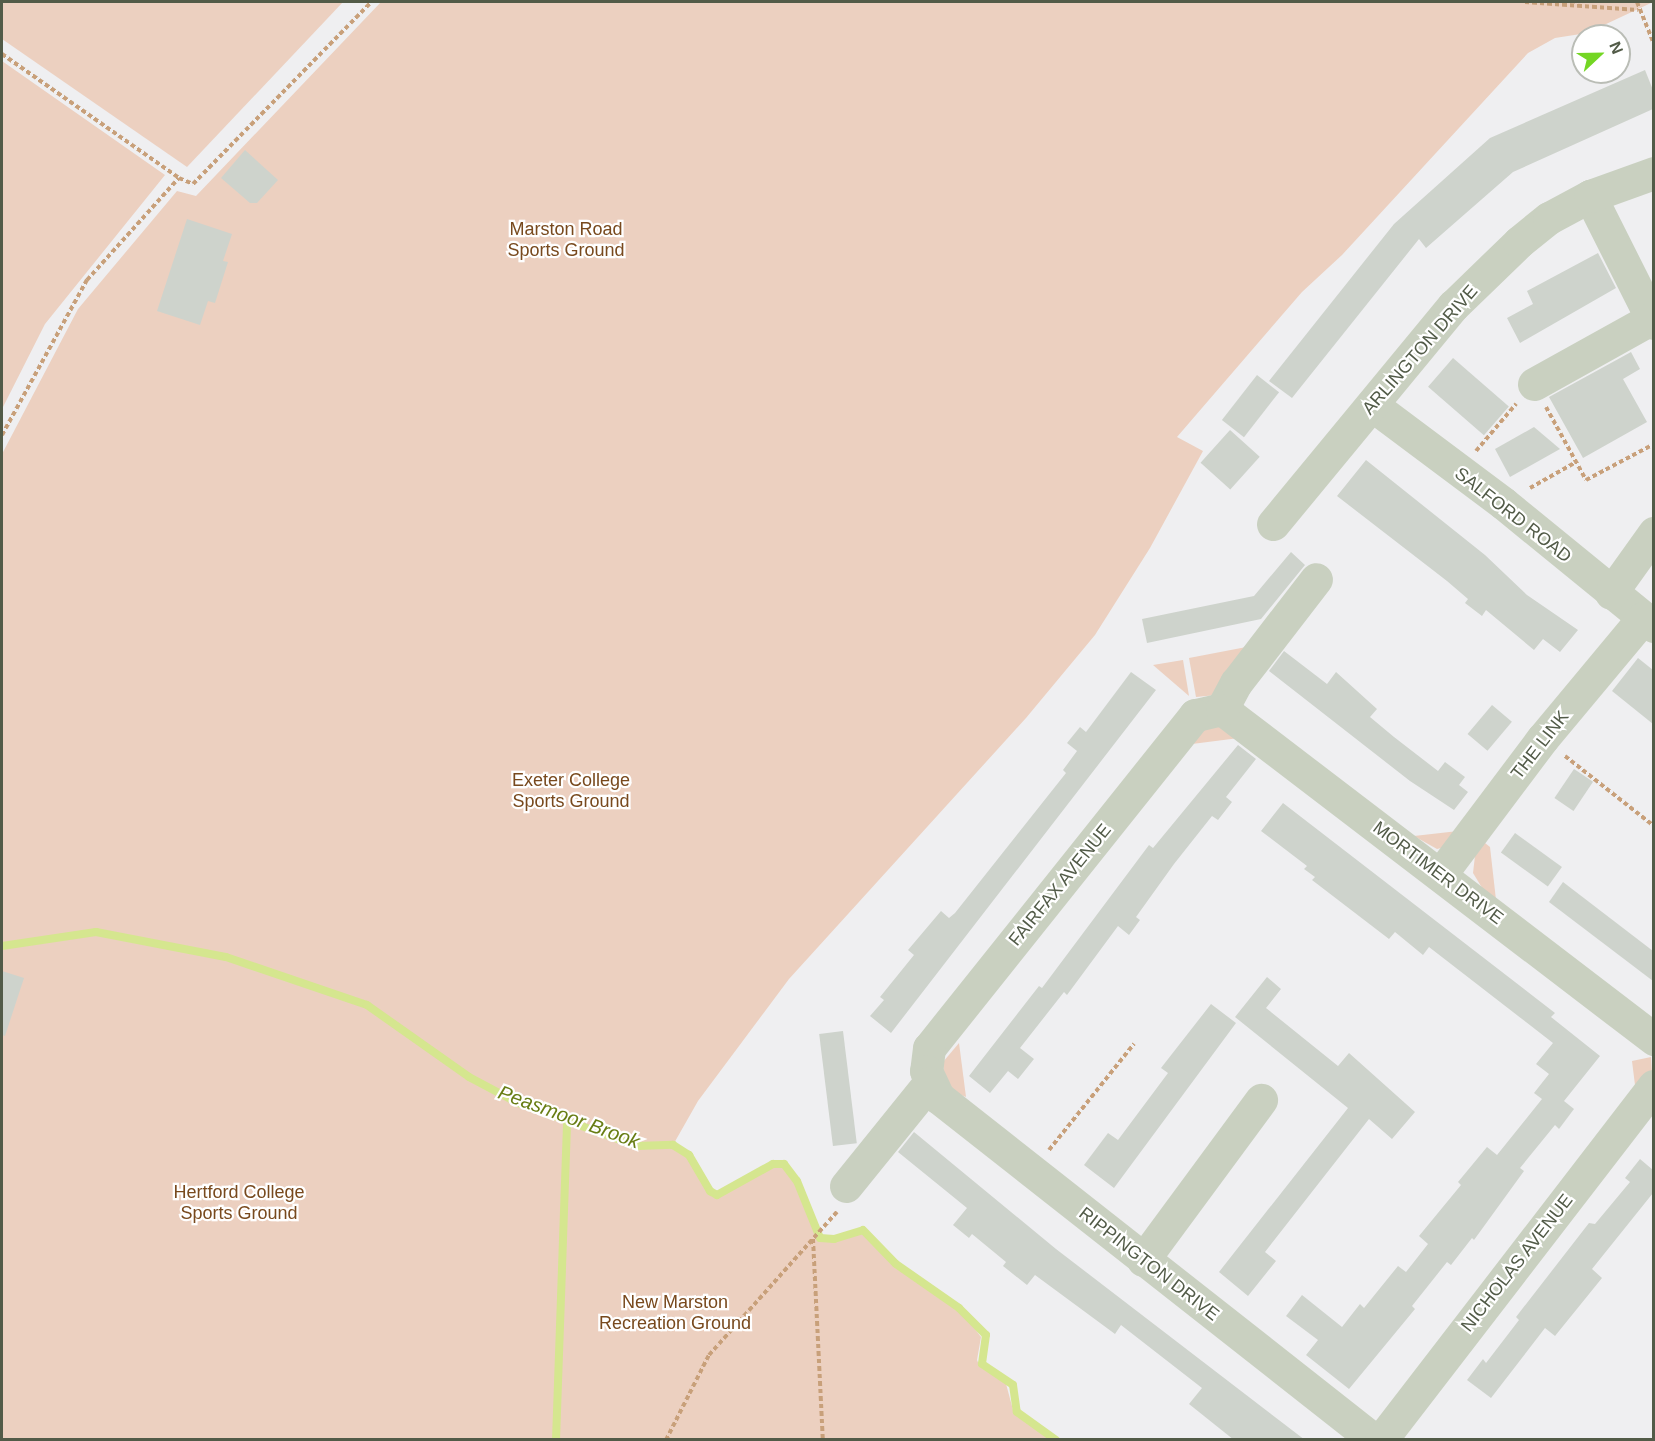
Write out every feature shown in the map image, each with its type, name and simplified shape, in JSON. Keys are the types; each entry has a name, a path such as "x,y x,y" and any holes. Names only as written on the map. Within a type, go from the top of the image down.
{"street":[{"name":"ARLINGTON DRIVE","path":"1273,524 1453,306 1519,242 1549,218 1590,196 1653,173"},
{"path":"1534,384 1652,321 1590,196"},
{"name":"SALFORD ROAD","path":"1372,405 1458,472 1503,503 1648,622"},
{"path":"1611,593 1653,533"},
{"path":"1222,709 1236,683 1316,579"},
{"name":"THE LINK","path":"1440,875 1543,738 1648,622"},
{"name":"MORTIMER DRIVE","path":"1222,709 1653,1039"},
{"name":"FAIRFAX AVENUE","path":"929,1083 926,1071 929,1048 1196,715 1222,709"},
{"path":"846,1186 929,1083"},
{"name":"RIPPINGTON DRIVE","path":"929,1083 938,1097 1374,1440"},
{"name":"NICHOLAS AVENUE","path":"1381,1440 1653,1086"},
{"path":"1143,1260 1261,1100"}],"path":[{"path":"2,54 179,178 193,184 371,2"},
{"path":"1525,2 1638,10"},
{"path":"1637,2 1638,10 1653,44"},
{"path":"2,435 87,280 179,178"},
{"path":"1458,472 1534,384 1587,480 1653,444"},
{"path":"1503,503 1576,462"},
{"path":"1543,738 1653,826"},
{"path":"1032,1172 1134,1044"},
{"path":"666,1440 709,1355 825,1225"},
{"path":"813,1238 823,1440"}],"green space":[{"path":"2,2 343,2 187,167 2,39"},
{"path":"381,2 1653,2 1606,24 1571,24 1571,36 1555,38 1528,53 1342,255 1302,292 1177,437 1203,451 1150,548 1095,635 1026,718 789,979 698,1101 673,1145 689,1155 710,1191 716,1195 773,1164 784,1164 797,1181 820,1238 834,1239 863,1230 883,1255 959,1308 981,1337 977,1360 980,1367 1005,1380 1013,1410 1052,1439 2,1439 2,454 78,309 177,191 196,196"},
{"path":"2,61 165,175 45,324 2,409"},
{"path":"1262,644 1227,694 1196,697 1189,658"},
{"path":"1183,660 1189,696 1153,665"},
{"path":"1216,721 1247,737 1192,744 1199,728"},
{"path":"1467,830 1458,844 1437,849 1414,836"},
{"path":"1485,843 1490,847 1496,900 1484,891 1473,873 1475,856"},
{"path":"959,1043 966,1097 951,1091 944,1078 943,1062"},
{"path":"1651,1057 1652,1075 1636,1093 1632,1061"}],"building":[{"path":"1645,70 1653,90 1653,109 1513,172 1426,248 1419,239 1292,398 1269,381 1394,224 1490,138 1613,84 1631,84 1631,76"},
{"path":"245,150 278,180 257,203 250,203 221,178"},
{"path":"187,219 232,234 223,261 228,262 215,303 208,301 200,325 157,311"},
{"path":"1598,253 1616,288 1520,343 1507,318 1533,304 1527,291"},
{"path":"1631,352 1640,369 1623,379 1647,422 1583,458 1549,397"},
{"path":"1453,358 1509,407 1484,435 1428,387"},
{"path":"1257,375 1279,392 1244,437 1222,420"},
{"path":"1534,427 1560,449 1510,477 1495,449"},
{"path":"1230,430 1260,457 1230,489 1201,463"},
{"path":"1366,460 1485,555 1527,595 1578,630 1560,652 1543,639 1534,650 1486,610 1482,616 1465,603 1468,599 1447,581 1337,496"},
{"path":"1291,552 1305,565 1261,619 1147,643 1142,619 1254,596"},
{"path":"1284,651 1327,684 1336,672 1377,709 1370,717 1394,737 1438,771 1445,762 1465,777 1459,785 1468,792 1454,810 1410,781 1269,671"},
{"path":"1638,658 1653,670 1653,724 1612,691"},
{"path":"1131,672 1156,690 891,1033 870,1016 884,1000 880,997 914,955 908,950 941,911 949,918 955,913 1066,773 1063,770 1077,751 1067,743 1080,727 1086,732"},
{"path":"1492,705 1512,722 1487,751 1468,734"},
{"path":"1238,745 1256,759 1226,797 1232,802 1218,820 1212,816 1174,864 1136,917 1140,920 1129,935 1118,926 1067,995 1064,992 1020,1048 1034,1059 1018,1079 1008,1071 990,1093 969,1076 1039,986 1042,988 1149,845 1153,848"},
{"path":"1574,769 1593,782 1573,811 1554,798"},
{"path":"1283,803 1555,1013 1551,1017 1600,1056 1564,1101 1574,1109 1559,1129 1555,1125 1520,1168 1524,1171 1474,1240 1472,1238 1451,1265 1447,1262 1412,1306 1415,1309 1349,1389 1306,1355 1318,1340 1286,1316 1302,1295 1342,1327 1360,1304 1364,1308 1398,1266 1406,1272 1428,1244 1419,1236 1461,1185 1458,1182 1487,1147 1497,1155 1542,1099 1534,1093 1549,1074 1536,1064 1553,1043 1429,947 1423,955 1395,932 1389,939 1312,880 1315,877 1304,869 1307,866 1261,831"},
{"path":"1515,833 1562,867 1548,887 1501,852"},
{"path":"1563,882 1653,951 1653,981 1549,902"},
{"path":"2,971 24,978 5,1036 2,1035"},
{"path":"1267,977 1281,989 1266,1008 1338,1066 1349,1053 1415,1112 1392,1139 1369,1119 1265,1252 1276,1261 1248,1296 1219,1272 1348,1108 1235,1017"},
{"path":"1211,1004 1236,1023 1114,1188 1084,1165 1108,1133 1118,1140 1168,1073 1161,1068"},
{"path":"843,1031 857,1143 833,1146 819,1034"},
{"path":"914,1132 1056,1249 1305,1440 1234,1440 1189,1404 1202,1388 1121,1325 1115,1334 1035,1275 1027,1285 1003,1266 1006,1262 972,1234 969,1238 953,1225 967,1208 898,1152"},
{"path":"1640,1159 1653,1170 1653,1193 1592,1269 1602,1278 1555,1336 1545,1328 1491,1398 1467,1380 1483,1359 1486,1363 1519,1320 1516,1317 1589,1223 1595,1224 1630,1182 1625,1178"}],"waterway":[{"name":"Peasmoor Brook","path":"2,946 96,932 226,957 367,1005 469,1077 518,1103 637,1146 673,1145 689,1155 710,1191 717,1195 773,1164 784,1164 797,1181 820,1238 834,1239 863,1230 896,1264 959,1308 986,1335 982,1364 1013,1385 1017,1412 1056,1440"},
{"path":"556,1440 567,1123"}],"park label":[{"name":"Marston Road Sports Ground","path":"566,240"},
{"name":"Exeter College Sports Ground","path":"571,791"},
{"name":"Hertford College Sports Ground","path":"239,1203"},
{"name":"New Marston Recreation Ground","path":"675,1313"}]}
